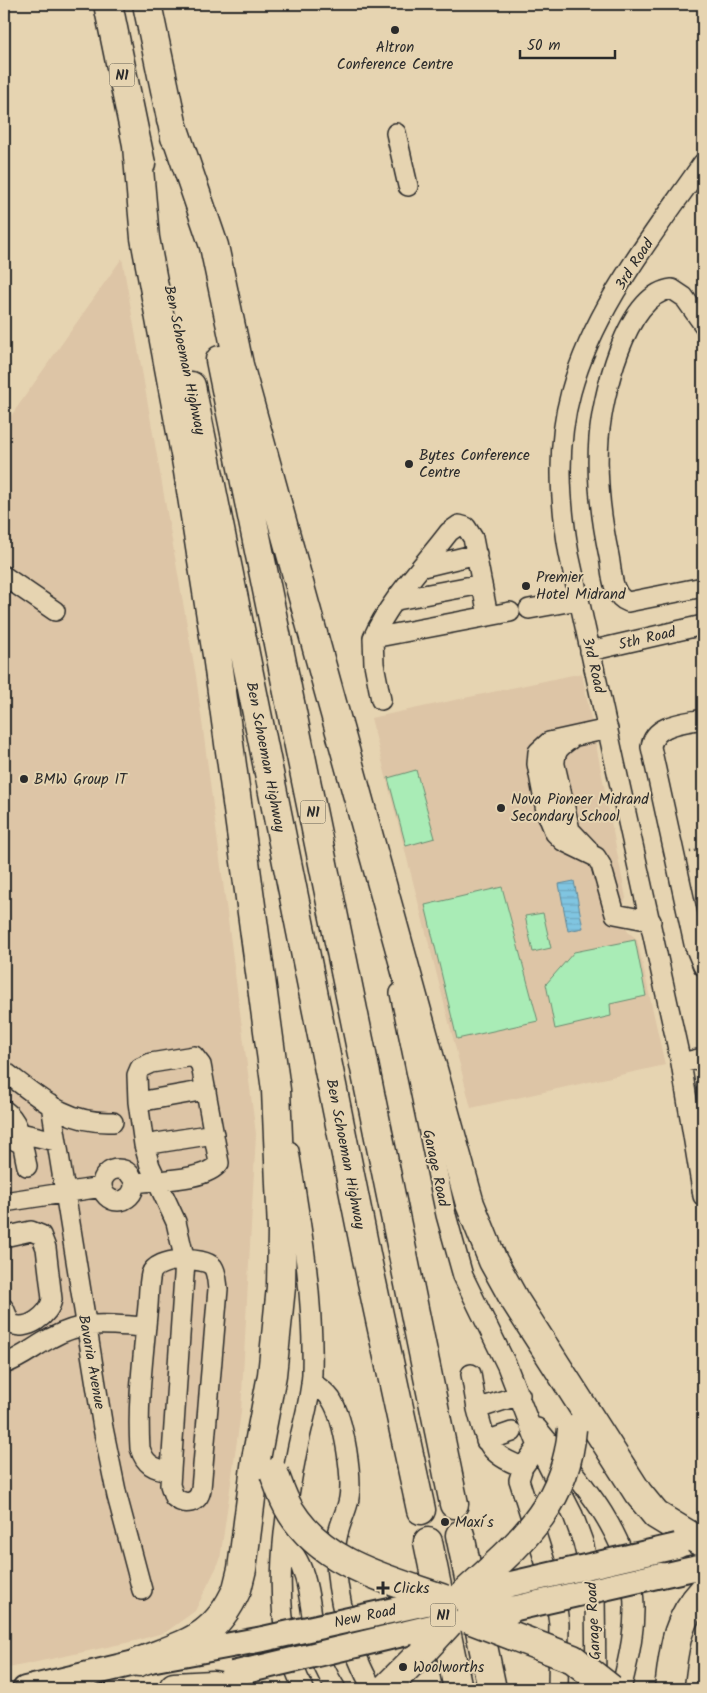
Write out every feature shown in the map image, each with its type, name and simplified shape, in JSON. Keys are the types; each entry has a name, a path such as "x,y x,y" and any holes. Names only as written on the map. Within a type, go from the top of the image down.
{"highway":[{"name":"Ben Schoeman Highway","path":"108,4 137,146 200,425 366,1254 421,1510"},
{"name":"N1","path":"147,4 454,1504"},
{"path":"171,120 214,246 239,365 454,1150 474,1212 493,1261 514,1299 647,1505 696,1548"},
{"path":"137,146 145,238 187,465 217,656 276,1090 282,1230 281,1287 272,1375 270,1449 274,1473 291,1512 315,1542 330,1553 372,1573 456,1606 573,1659 611,1689"},
{"path":"385,1689 456,1606 526,1535 552,1501 562,1479 570,1453 572,1429 571,1411 553,1360"},
{"path":"139,1662 206,1633 224,1616 230,1605 237,1589 242,1569 256,1459 272,1375"},
{"name":"N1","path":"460,1535 492,1689"},
{"name":"N1","path":"428,1542 458,1689"},
{"path":"670,1689 674,1648 681,1621 703,1591"},
{"path":"416,1631 456,1606 509,1610"},
{"path":"168,1688 233,1681"}],"main road":[{"path":"509,1610 661,1575 696,1548"},
{"name":"New Road","path":"26,1689 139,1662 456,1606 696,1548"},
{"name":"New Road","path":"233,1681 416,1631"}],"street":[{"path":"396,133 408,186"},
{"name":"3rd Road","path":"703,163 611,300 583,355 570,394 564,426 560,473 562,513 579,600 651,921 680,1063 703,1196"},
{"path":"703,324 684,297 672,289 659,292 643,305 628,332 615,362 606,394 599,437 598,477 605,537 616,590 621,599 628,602 703,586"},
{"path":"381,700 374,664 373,638 378,627 449,532 459,525 466,527 469,531 477,554 488,616"},
{"path":"423,567 477,554"},
{"path":"4,576 55,611"},
{"path":"398,600 482,584"},
{"path":"529,609 579,600"},
{"path":"373,638 510,612"},
{"name":"5th Road","path":"590,651 703,625"},
{"path":"703,719 665,728 652,741 651,748 694,944 703,966"},
{"path":"608,729 573,737 558,749 554,756 555,765 570,830 596,856 601,866 615,914 651,921"},
{"name":"Garage Road","path":"387,908 403,1010 454,1245 474,1303 520,1395 538,1446 573,1516 590,1570 595,1594 596,1689"},
{"path":"4,1202 102,1187 104,1176 108,1172 119,1169 129,1173 134,1183 157,1180 201,1175 215,1168 219,1159 198,1059 189,1056 166,1060 151,1063 138,1070 138,1102 144,1145 157,1180 176,1222 185,1261 170,1470 170,1485 174,1497 184,1502 191,1502 199,1498 202,1490 218,1289 215,1271 210,1265 185,1261 163,1262 154,1267 152,1273 146,1327 140,1448 148,1464 158,1469 170,1470"},
{"path":"680,1063 703,1058"},
{"path":"4,1071 51,1105 79,1120 92,1123 113,1122"},
{"path":"138,1102 206,1090"},
{"path":"276,1090 288,1138 306,1260 312,1333 311,1382 286,1511 281,1604 292,1661 304,1689"},
{"name":"Bavaria Avenue","path":"51,1105 86,1324 117,1496 142,1590"},
{"path":"4,1110 15,1120 15,1137 27,1166"},
{"path":"144,1145 214,1134"},
{"path":"15,1137 56,1141"},
{"path":"4,1237 31,1231 37,1232 43,1239 52,1299 51,1306 44,1316 18,1326 10,1323 4,1308"},
{"path":"44,1316 52,1337"},
{"path":"4,1364 14,1361 52,1337 86,1324 146,1327"},
{"path":"471,1374 477,1409 486,1441 501,1458 523,1467"},
{"path":"311,1382 331,1399 342,1433 350,1489 348,1503 339,1528 336,1546 336,1565 351,1639 374,1689"},
{"path":"477,1409 520,1395"},
{"name":"Garage Road","path":"527,1415 584,1485 615,1533 628,1565 633,1592 633,1620 630,1650 621,1689"},
{"path":"486,1441 512,1432"},
{"path":"538,1446 523,1467 519,1480 550,1575 557,1608 559,1624 558,1689"},
{"path":"284,1544 292,1549 298,1560 308,1596 318,1649 332,1683 310,1689"}],"shaded area":[{"path":"122,258 196,676 256,1134 241,1412 220,1560 195,1611 166,1632 135,1641 4,1669 4,426"},
{"name":"Nova Pioneer Midrand Secondary School","path":"582,673 626,898 621,909 622,917 628,932 637,939 665,1065 471,1108 371,718"}],"green space":[{"path":"416,770 435,838 406,846 388,778"},
{"path":"502,887 538,1021 457,1039 425,905"},
{"path":"543,913 551,948 533,952 525,916"},
{"path":"635,940 646,996 610,1004 611,1016 555,1029 546,984 574,952"}],"water":[{"path":"574,881 583,928 568,931 559,884"}],"place":[{"name":"Altron Conference Centre","path":"395,30"},
{"name":"Bytes Conference Centre","path":"409,464"},
{"name":"Premier Hotel Midrand","path":"526,586"},
{"name":"BMW Group IT","path":"24,779"},
{"name":"Nova Pioneer Midrand Secondary School","path":"501,808"},
{"name":"Maxi´s","path":"445,1522"},
{"name":"Clicks","path":"383,1588"},
{"name":"Woolworths","path":"403,1667"}]}
